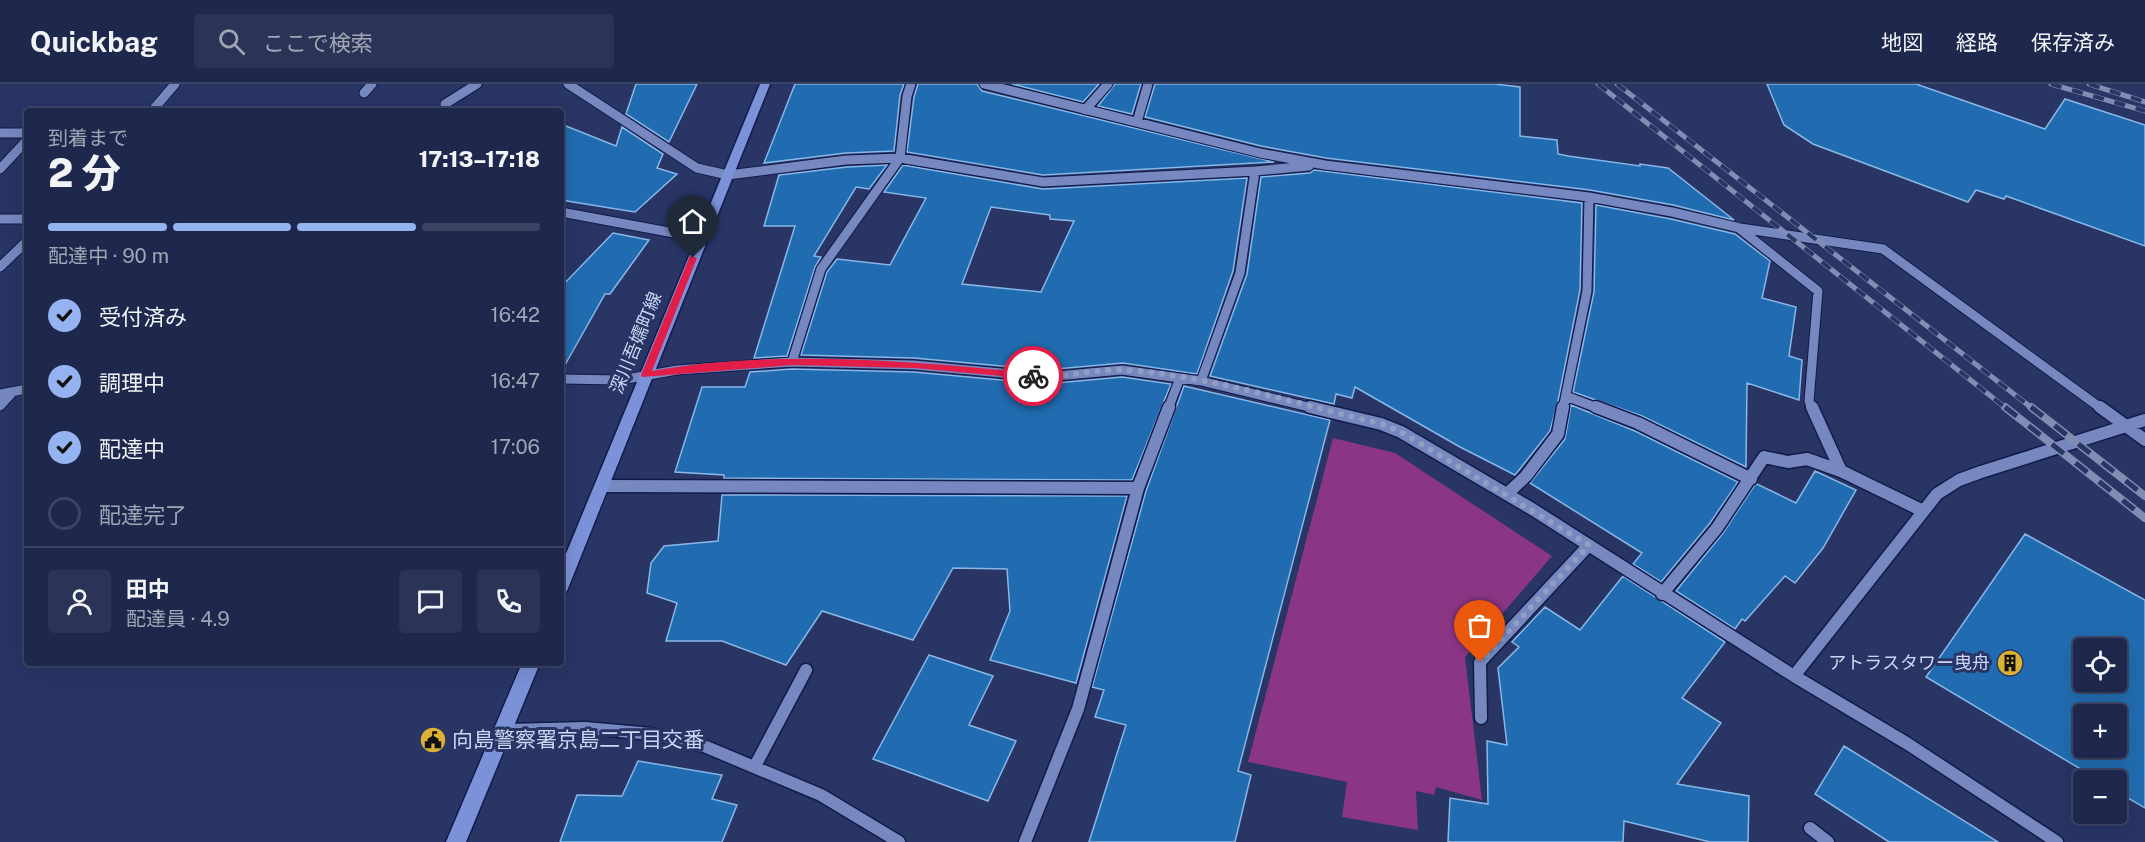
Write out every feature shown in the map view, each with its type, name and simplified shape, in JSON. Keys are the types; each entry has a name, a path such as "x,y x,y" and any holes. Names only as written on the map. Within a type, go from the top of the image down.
{"main road":[{"name":"深川吾嬬町線","path":"564,578 765,84"},
{"path":"456,842 530,666"}],"street":[{"path":"155,108 175,84"},
{"path":"364,93 372,84"},
{"path":"445,104 477,84"},
{"path":"568,84 697,168 728,175 846,160 900,158 1043,182 1256,171 1324,165"},
{"path":"792,362 821,269 900,158 907,96 911,84"},
{"path":"984,84 1260,153 1324,165 1589,197 1672,212 1740,228 1883,249 2145,440"},
{"path":"1016,93 1020,84"},
{"path":"1084,110 1108,84"},
{"path":"1137,122 1148,84"},
{"path":"0,134 24,133"},
{"path":"0,169 24,143"},
{"path":"1201,381 1240,273 1256,171"},
{"path":"1507,494 1526,476 1558,434 1587,291 1589,197"},
{"path":"564,213 701,238"},
{"path":"0,219 24,219"},
{"path":"1740,228 1818,291 1809,401 1840,471"},
{"path":"0,267 24,244"},
{"path":"564,379 621,380 677,370 792,362 914,365 1045,377 1122,370 1201,381 1382,424 1401,432 1507,494 1662,594 1908,744 2057,842"},
{"path":"1025,842 1078,709 1138,488 1180,378"},
{"path":"0,394 24,390"},
{"path":"0,406 12,393"},
{"path":"1566,396 1638,423 1751,479"},
{"path":"1794,676 1937,494 1959,480 2125,424 2145,420"},
{"path":"1662,594 1678,577 1751,479 1764,457 1788,462 1807,459 1840,471 1923,511"},
{"path":"601,486 1138,488"},
{"path":"1481,718 1480,662 1589,545"},
{"path":"755,766 806,670"},
{"path":"504,730 585,728 652,734 704,746 821,795 899,842"},
{"path":"1810,828 1828,842"}],"shaded area":[{"path":"1333,438 1395,453 1552,556 1465,657 1482,800 1436,787 1434,795 1416,791 1418,830 1342,817 1347,782 1248,762"}],"building":[{"path":"636,84 697,84 669,142 626,114"},
{"path":"795,84 904,84 900,95 894,151 846,153 764,163"},
{"path":"918,84 977,84 982,91 1274,162 1043,175 907,152 914,97"},
{"path":"1012,84 1099,84 1083,102"},
{"path":"1115,84 1141,84 1132,114 1098,106"},
{"path":"1155,84 1495,84 1520,87 1520,136 1557,140 1558,154 1668,168 1734,220 1673,205 1590,190 1326,158 1261,146 1145,117"},
{"path":"1767,84 1916,84 2045,129 2065,99 2145,125 2145,246 2006,196 2004,199 1976,190 1968,202 1813,144 1784,125"},
{"path":"564,125 616,146 622,127 663,154 657,168 677,174 635,212 564,200"},
{"path":"887,165 869,189 856,187 814,256 821,257 815,267 787,356 754,358 795,226 764,226 779,175"},
{"path":"903,165 1043,189 1247,178 1233,271 1197,374 1123,363 1045,370 914,358 801,355 827,272 837,259 890,265 926,198 884,192","holes":["991,207 1050,215 1050,219 1074,221 1041,292 962,284"]},
{"path":"1314,170 1582,203 1580,290 1558,401 1550,431 1515,475 1460,447 1355,387 1352,398 1336,394 1334,404 1210,376 1247,274 1261,177 1310,173"},
{"path":"1596,205 1735,234 1770,261 1762,298 1796,307 1789,356 1802,360 1799,400 1747,383 1746,467 1642,416 1573,392 1594,292"},
{"path":"613,233 649,240 610,294 605,294 564,367 564,284"},
{"path":"792,369 914,372 1045,384 1122,377 1171,384 1132,480 724,478 724,475 675,472 702,387 745,387 750,372"},
{"path":"1184,386 1330,420 1238,771 1251,775 1235,842 1089,842 1126,725 1095,717 1104,690 1092,687 1146,491"},
{"path":"1571,405 1635,431 1738,482 1710,523 1661,582 1633,564 1642,553 1530,483 1565,439"},
{"path":"1815,471 1856,490 1823,548 1795,583 1785,576 1735,629 1676,591 1723,533 1754,486 1757,484 1796,503"},
{"path":"722,495 1127,496 1076,683 990,660 1010,611 1007,569 953,568 913,640 822,611 786,665 722,641 666,641 677,603 647,593 651,563 664,546 718,541"},
{"name":"アトラスタワー曳舟","path":"2025,534 2145,600 2145,808 2127,797 2127,770 2082,770 1926,677"},
{"path":"1623,576 1725,642 1682,698 1721,723 1677,784 1749,796 1748,842 1710,842 1624,821 1623,842 1448,842 1450,798 1488,804 1487,741 1507,745 1498,668 1519,647 1512,642 1545,607 1580,630"},
{"path":"929,655 993,676 969,725 1016,741 988,801 873,759"},
{"path":"1844,746 1998,842 1889,842 1815,794"},
{"path":"638,761 722,775 712,799 737,805 722,842 560,842 577,795 622,796"}],"railway":[{"path":"1598,84 2007,409"},
{"path":"1617,84 2033,409"},
{"path":"2051,84 2145,111"},
{"path":"2089,84 2145,102"},
{"path":"2005,407 2145,518"},
{"path":"2031,407 2145,496"}],"way so far":[{"path":"1033,376 1060,377 1090,372 1132,371 1201,381 1382,424 1401,432 1589,545 1480,662"}],"place":[{"name":"アトラスタワー曳舟","path":"2010,663"},
{"name":"向島警察署京島二丁目交番","path":"433,740"}],"route":[{"path":"693,258 645,375 677,370 792,362 914,365 1033,376"}]}
